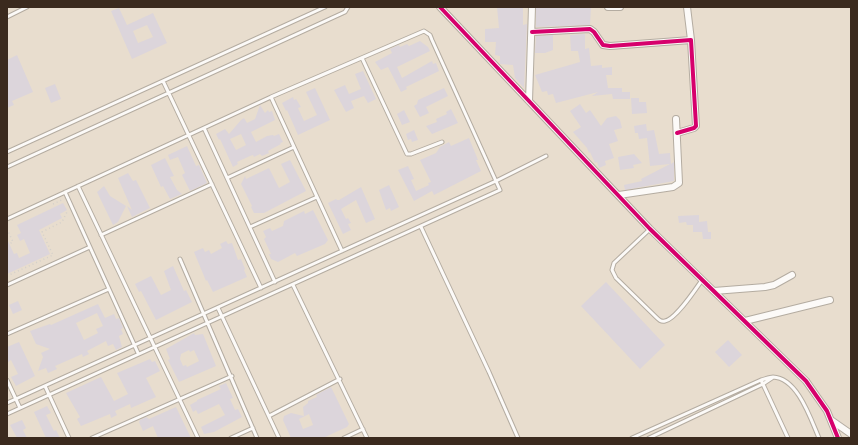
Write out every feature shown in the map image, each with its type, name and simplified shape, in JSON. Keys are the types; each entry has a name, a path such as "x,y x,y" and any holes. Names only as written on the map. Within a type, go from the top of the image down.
{"street":[{"path":"440,7 650,229 806,381 815,392 831,420 838,438"},
{"path":"529,101 532,7"},
{"path":"608,7 620,7"},
{"path":"677,133 696,126 691,40 687,7"},
{"path":"532,32 590,29 594,32 603,45 610,46 691,40"},
{"path":"619,195 676,186 679,183 676,120"},
{"path":"714,290 765,287 774,285 792,275"},
{"path":"745,321 830,300"},
{"path":"831,420 850,432"}],"lane":[{"path":"7,17 20,9 27,7"},
{"path":"7,152 325,7"},
{"path":"7,167 345,12 348,7"},
{"path":"7,219 271,97 424,31 432,40 500,188 499,192 209,323 138,353 7,414"},
{"path":"362,58 407,154 411,154 442,142"},
{"path":"163,81 261,288"},
{"path":"271,97 342,251"},
{"path":"204,128 275,282"},
{"path":"227,178 294,147"},
{"path":"7,403 496,182 546,156"},
{"path":"101,235 212,184"},
{"path":"78,186 198,438"},
{"path":"65,192 138,353"},
{"path":"250,227 317,197"},
{"path":"421,227 489,372 518,438"},
{"path":"650,229 614,263 612,270 616,278 656,318 661,321 666,321 674,316 703,280"},
{"path":"7,285 90,247"},
{"path":"180,259 232,376 257,438"},
{"path":"293,285 340,379 367,438"},
{"path":"7,334 109,289"},
{"path":"218,308 278,438"},
{"path":"92,438 232,376"},
{"path":"649,438 763,384 774,377"},
{"path":"632,438 761,380 774,377 789,384 797,392 819,438"},
{"path":"268,416 340,379"},
{"path":"7,380 20,408"},
{"path":"761,380 788,438"},
{"path":"45,386 69,438"},
{"path":"231,438 253,428"},
{"path":"344,438 363,429"}],"path":[{"path":"7,276 53,255 42,232 62,222 68,210 64,199 51,205"},
{"path":"7,229 13,242 7,245"}],"building":[{"path":"497,7 523,7 523,25 527,24 524,88 515,78 513,65 500,64 500,56 495,55 496,42 485,42 485,29 499,28"},
{"path":"536,7 591,7 590,25 536,27"},
{"path":"119,8 127,25 153,13 167,43 132,59 111,11","holes":["147,25 153,37 138,43 133,31"]},
{"path":"585,34 585,49 589,48 591,66 602,65 602,68 612,67 612,75 606,75 608,88 622,88 622,92 630,92 630,99 613,99 612,94 592,96 598,92 556,103 553,94 548,95 547,91 542,92 535,75 580,62 578,51 571,51 570,35"},
{"path":"553,35 553,50 545,53 535,53 536,36"},
{"path":"420,41 428,47 430,51 397,67 402,78 432,61 433,64 436,63 439,71 406,87 407,89 401,92 388,67 381,70 375,62 392,53 390,49 396,46 399,45 400,47 407,44 409,46"},
{"path":"17,55 33,92 12,101 14,105 7,108 7,60"},
{"path":"363,71 376,99 368,103 364,96 351,101 354,108 346,112 334,90 345,85 349,94 361,89 355,74"},
{"path":"55,84 61,99 51,103 45,88"},
{"path":"315,88 330,120 298,135 287,110 286,111 282,103 293,97 294,100 296,99 301,107 298,108 304,121 317,115 306,92"},
{"path":"444,88 448,96 426,107 429,113 420,117 414,106 417,104 418,100"},
{"path":"631,98 639,98 639,102 646,102 647,113 632,114"},
{"path":"580,104 586,113 590,110 601,126 607,118 616,116 620,120 622,128 614,130 618,141 609,144 614,158 605,161 606,165 599,168 590,152 589,153 587,148 573,132 581,127 570,111"},
{"path":"260,105 265,113 268,110 269,112 272,111 275,120 251,132 256,142 267,136 279,134 283,142 268,151 269,153 262,156 260,154 254,157 253,155 250,156 237,162 238,164 233,167 220,139 219,140 216,134 225,129 229,134 244,118 247,123 255,119","holes":["241,134 246,145 236,150 230,139"]},
{"path":"451,109 458,123 432,134 426,126 437,122 436,119 447,114 446,112"},
{"path":"404,110 410,122 402,125 397,114"},
{"path":"646,124 647,131 654,130 659,154 670,153 671,164 674,162 674,181 625,190 624,185 642,181 641,179 670,164 650,166 647,138 639,139 638,133 635,133 634,126"},
{"path":"414,130 418,140 412,142 411,139 408,140 406,134"},
{"path":"469,138 481,171 434,195 432,191 414,201 398,170 408,166 414,179 411,180 416,191 429,185 428,183 431,182 420,160 436,153 440,147 449,142 451,146"},
{"path":"187,146 196,166 199,165 207,183 190,191 182,175 185,173 178,157 170,160 168,155"},
{"path":"634,154 642,163 633,165 634,168 620,170 618,157"},
{"path":"165,158 174,176 170,177 177,190 182,194 170,199 163,186 161,187 151,165"},
{"path":"290,160 306,191 264,213 254,213 241,184 245,176 246,179 269,168 279,188 290,182 281,164"},
{"path":"128,173 133,181 136,180 150,208 132,217 127,206 132,210 118,178"},
{"path":"389,185 399,207 391,211 390,208 386,210 379,190"},
{"path":"104,186 110,196 126,206 118,222 113,225 97,192"},
{"path":"361,187 375,219 366,223 356,200 341,209 346,219 348,218 351,223 348,224 351,230 343,234 328,203 336,199 339,200"},
{"path":"63,203 67,210 60,214 62,218 39,230 50,254 7,274 7,239 14,254 17,253 19,258 30,253 24,239 20,241 17,235 21,233 17,225"},
{"path":"313,210 328,240 325,244 297,256 295,253 278,262 271,259 269,254 271,254 264,239 266,237 263,231 270,228 272,231 283,226 284,221 304,211 305,214"},
{"path":"699,215 699,222 707,221 708,232 711,232 711,239 703,239 702,232 693,232 693,225 687,225 686,222 679,223 678,216"},
{"path":"226,241 228,244 232,243 238,260 241,259 247,277 213,292 207,280 206,281 194,252 203,248 205,252 209,250 211,254 222,248 220,244"},
{"path":"173,266 184,291 186,290 192,302 156,320 141,291 139,292 135,284 151,276 161,295 171,290 164,271"},
{"path":"606,282 665,345 640,369 581,306"},
{"path":"18,301 22,310 13,314 9,305"},
{"path":"98,304 105,318 114,314 116,319 119,318 123,328 121,329 123,334 119,336 122,347 116,350 113,344 108,346 106,341 87,351 89,354 83,357 82,354 55,366 57,369 48,373 46,368 38,371 43,357 41,353 50,349 36,344 30,331 50,324 51,325","holes":["97,313 103,326 96,329 98,333 84,340 76,323"]},
{"path":"194,333 195,335 203,334 216,366 179,382 168,360 170,359 166,349","holes":["189,350 190,352 194,350 199,361 187,367 186,365 183,366 180,359 181,354"]},
{"path":"728,340 742,355 729,367 715,352"},
{"path":"19,342 35,376 16,386 11,377 18,374 11,360 7,363 7,347"},
{"path":"150,359 152,362 155,361 160,371 146,378 156,397 131,408 130,404 115,411 117,415 111,418 110,414 81,426 77,419 80,417 66,393 101,377 114,401 128,394 117,373"},
{"path":"226,383 233,398 230,399 235,410 238,409 242,417 214,432 204,434 201,427 225,415 219,404 198,414 196,410 193,412 190,405 197,400 221,389 219,386"},
{"path":"331,387 349,424 347,427 323,438 291,438 283,420 284,416 291,413 304,416 303,407 308,403 308,401 317,397 316,395","holes":["309,414 313,425 303,429 299,419"]},
{"path":"47,406 51,413 46,415 54,431 56,430 60,438 46,438 34,412"},
{"path":"176,407 191,438 158,438 153,426 143,431 139,422 140,420 146,417 149,419"},
{"path":"22,420 26,428 23,430 27,438 17,438 10,425"}],"cycle path":[{"path":"440,7 650,229 806,381 827,411 838,438"},
{"path":"532,32 590,29 594,32 603,45 610,46 691,40 696,126 677,133"}]}
